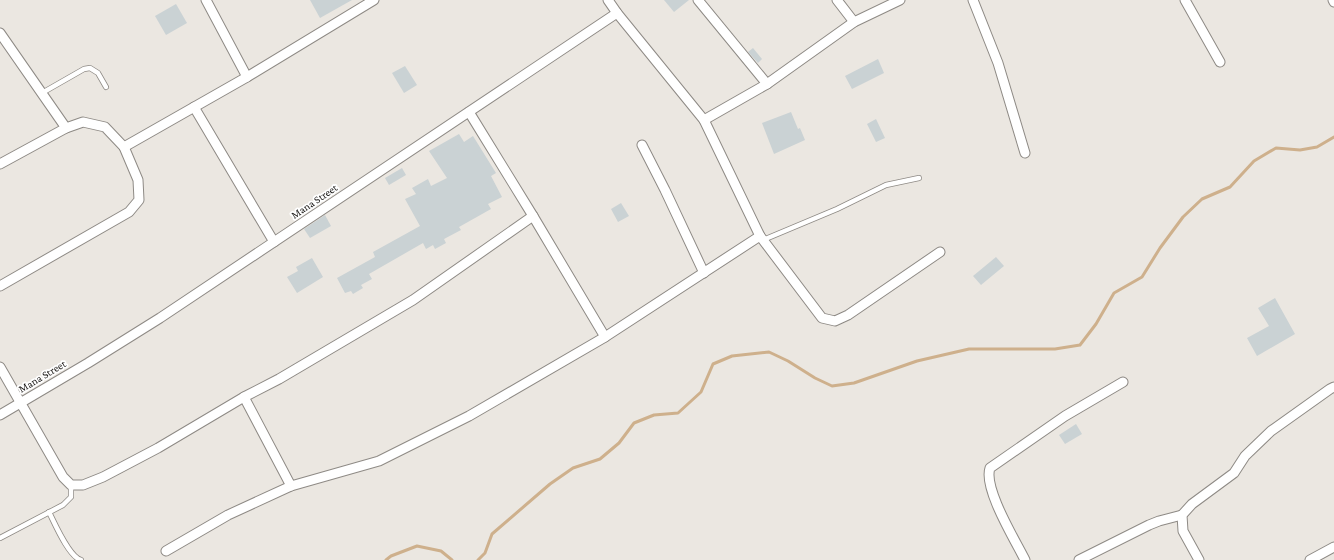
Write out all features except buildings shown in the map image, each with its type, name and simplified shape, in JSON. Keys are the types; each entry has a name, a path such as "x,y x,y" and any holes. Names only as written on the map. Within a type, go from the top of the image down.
{"street":[{"path":"206,0 247,77"},
{"path":"124,147 247,77 374,0"},
{"path":"608,0 704,120 761,238 822,318 834,321 848,315 940,252"},
{"path":"698,0 767,84"},
{"path":"836,0 854,22"},
{"path":"704,120 767,84 854,22 900,0"},
{"path":"973,0 998,63 1025,153"},
{"path":"1185,0 1220,62"},
{"name":"Mana Street","path":"0,415 160,318 617,13"},
{"path":"0,33 66,128"},
{"path":"194,107 274,242"},
{"path":"469,112 534,216 606,337"},
{"path":"0,164 66,128 83,122 105,127 124,147 138,180 139,200 129,212 0,286"},
{"path":"642,145 665,190 704,274"},
{"path":"0,367 63,476 71,485 83,486 158,448 413,300 534,216"},
{"path":"166,551 228,515 291,486 379,461 469,416 606,337 761,238"},
{"path":"1024,560 992,494 988,473 990,468 1065,416 1123,382"},
{"path":"1079,560 1159,520 1182,515 1192,504 1234,473 1245,456 1271,431 1334,387"},
{"path":"244,398 291,486"},
{"path":"1182,515 1183,531 1199,560"},
{"path":"1310,560 1334,547"}],"lane":[{"path":"42,93 84,69 90,68 98,73 106,87"},
{"path":"761,238 837,209 886,185 919,178"},
{"path":"0,538 63,505 71,497 71,485"},
{"path":"49,512 71,552 77,559 82,560"}],"waterway":[{"path":"478,560 485,553 492,534 550,484 573,468 600,459 619,443 634,423 654,415 678,413 701,392 713,364 732,356 769,352 832,386 854,383 917,361 969,349 1055,349 1080,345 1096,324 1114,293 1142,277 1160,248 1183,217 1202,199 1230,187 1254,161 1276,148 1300,150 1317,147 1334,137"},
{"path":"386,560 391,556 417,546 441,551 452,560"}]}
